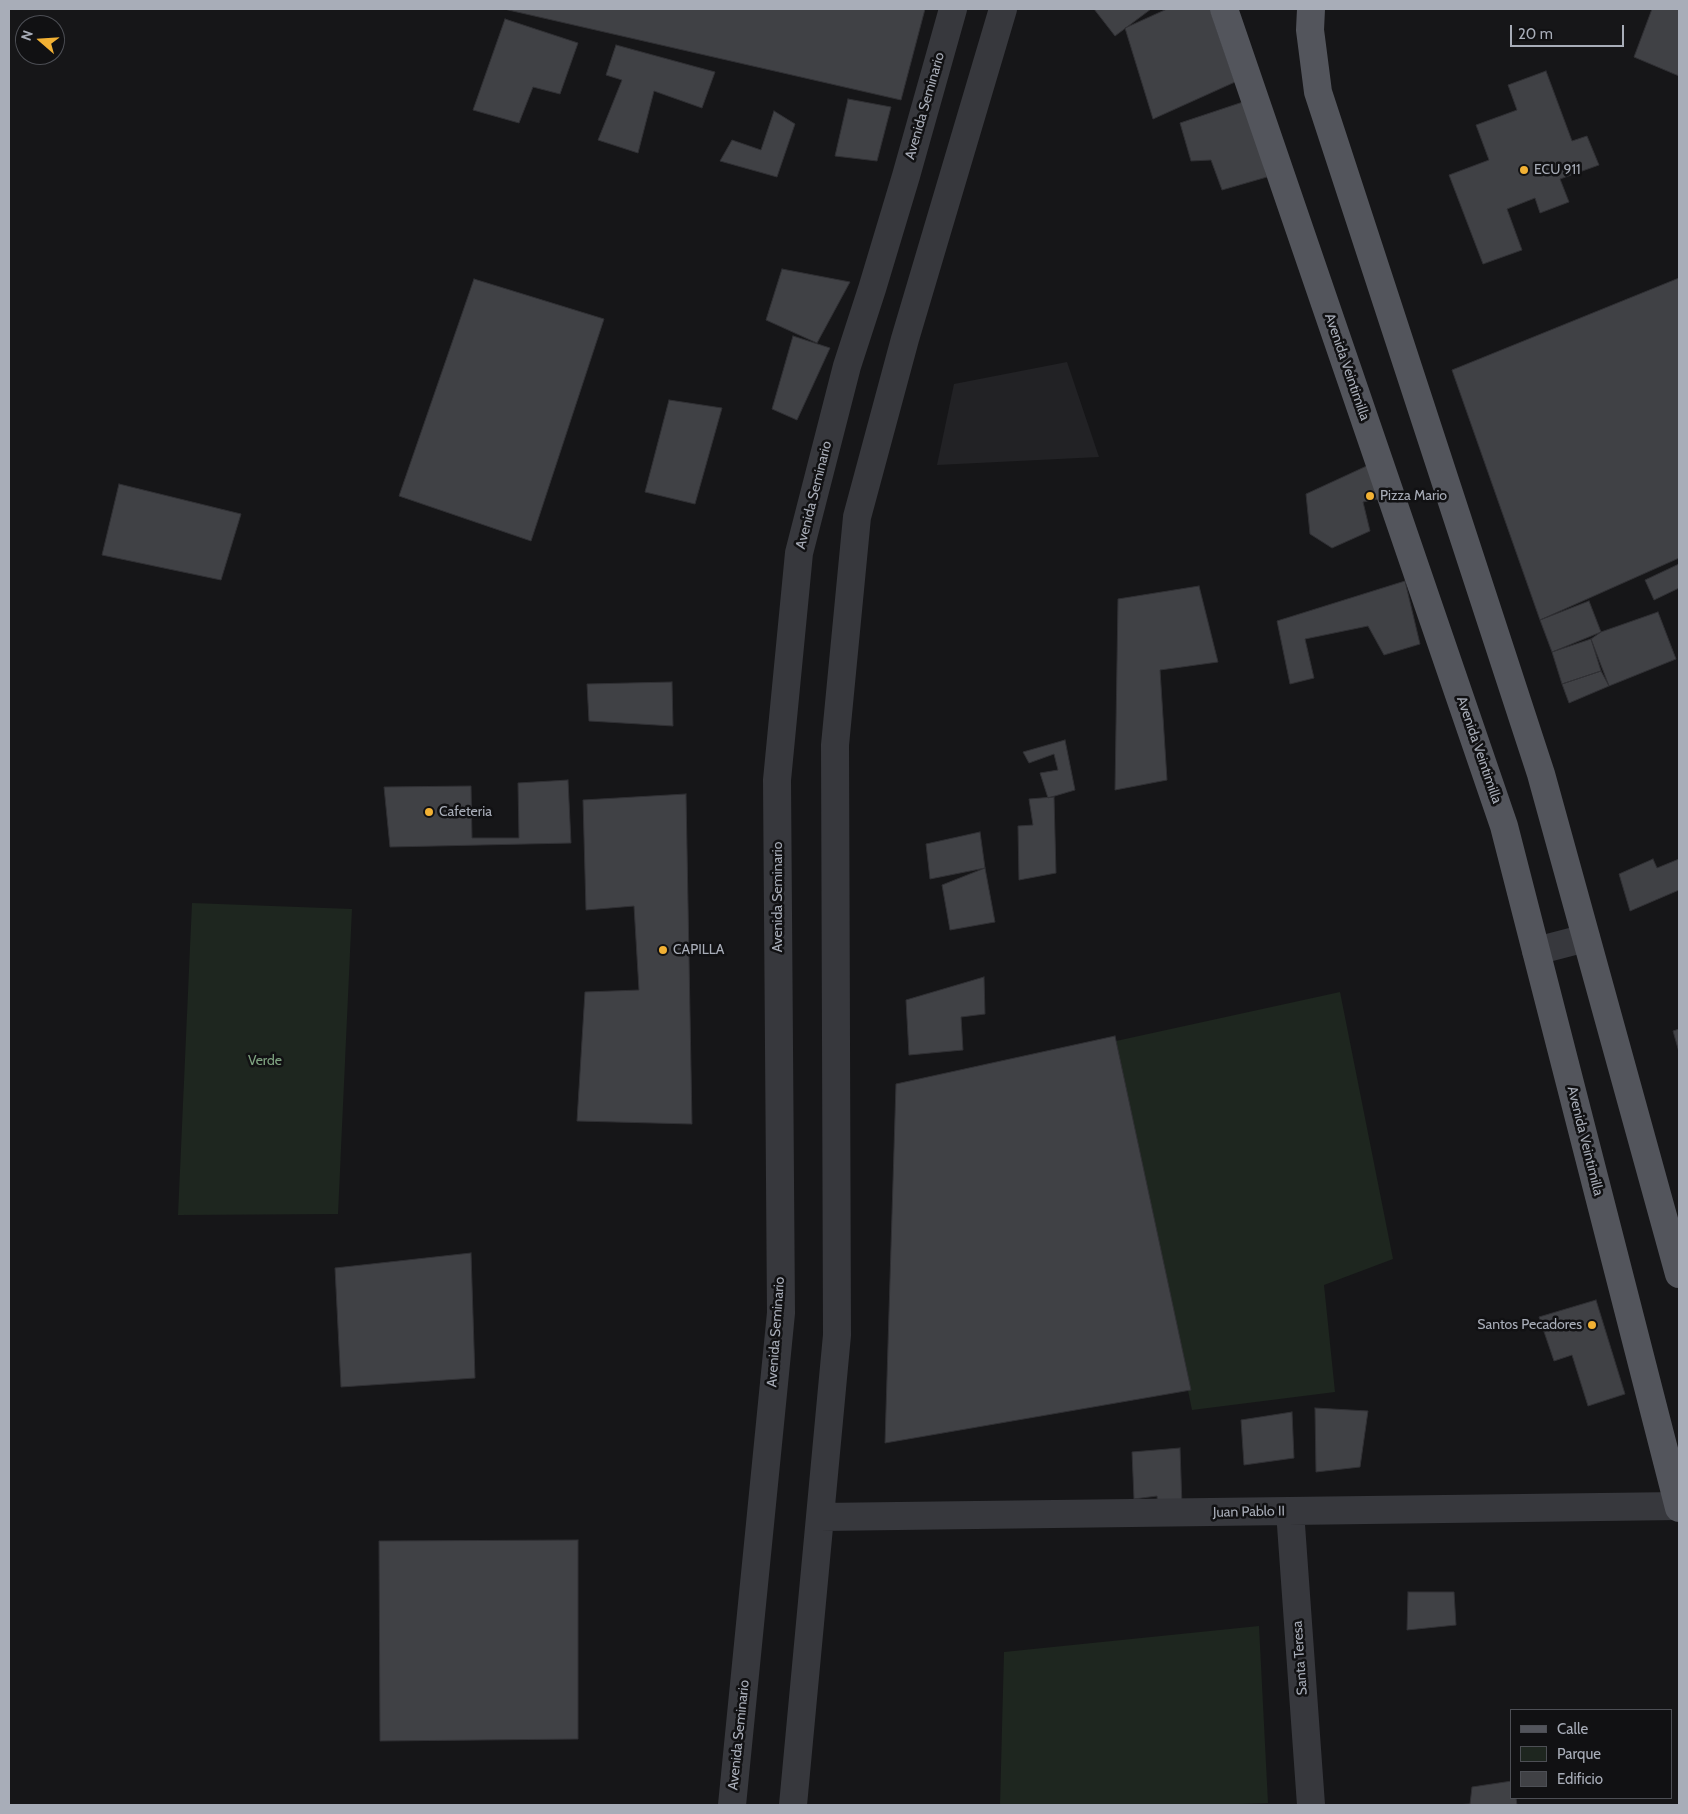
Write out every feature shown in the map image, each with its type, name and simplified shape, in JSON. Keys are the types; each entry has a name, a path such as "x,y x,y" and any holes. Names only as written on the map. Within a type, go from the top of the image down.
{"main road":[{"name":"Avenida Veintimilla","path":"1224,9 1504,826 1679,1507"},
{"path":"1311,9 1310,30 1318,92 1541,774 1679,1274"}],"street":[{"name":"Avenida Seminario","path":"732,1805 780,1313 777,780 799,554 847,366 900,195 953,9"},
{"path":"793,1805 837,1335 835,745 857,517 905,339 1002,9"},
{"path":"1536,951 1586,938"},
{"name":"Juan Pablo II","path":"820,1517 1679,1507"},
{"name":"Santa Teresa","path":"1290,1511 1310,1805"}],"shaded area":[{"path":"1067,362 1099,457 937,465 954,384"}],"green space":[{"name":"Verde","path":"192,903 352,909 338,1214 178,1215"},
{"path":"1340,992 1393,1259 1324,1285 1335,1392 1192,1410 1116,1041"},
{"path":"1259,1626 1268,1803 1211,1805 1000,1805 1004,1652"}],"building":[{"path":"504,9 925,9 901,100"},
{"path":"1094,9 1151,9 1115,36"},
{"path":"1167,9 1210,9 1235,82 1153,119 1125,28"},
{"path":"1652,9 1679,9 1679,76 1634,57"},
{"path":"505,19 578,43 560,94 533,87 519,123 473,110"},
{"path":"616,45 715,72 702,108 654,91 638,153 598,140 622,80 606,75"},
{"name":"ECU 911","path":"1546,71 1572,141 1587,136 1599,165 1560,179 1569,202 1540,213 1535,198 1507,209 1522,250 1483,264 1449,175 1489,160 1476,125 1517,110 1508,85"},
{"path":"848,99 891,107 877,161 835,156"},
{"path":"1246,101 1267,177 1222,190 1211,160 1191,161 1180,123"},
{"path":"774,111 795,124 777,177 720,161 732,140 761,150"},
{"path":"782,269 850,282 817,343 766,320"},
{"path":"1679,278 1679,558 1540,620 1452,370"},
{"path":"474,279 604,319 531,541 399,496"},
{"path":"793,336 830,348 797,420 772,409"},
{"path":"669,400 722,408 695,504 645,492"},
{"path":"1371,464 1384,498 1363,502 1370,531 1332,548 1310,534 1306,494"},
{"path":"119,484 241,514 221,580 102,555"},
{"path":"1679,564 1679,588 1654,600 1645,580"},
{"path":"1405,581 1420,644 1384,655 1368,626 1305,639 1314,678 1290,684 1277,621"},
{"path":"1199,586 1218,662 1160,670 1167,780 1115,790 1118,599"},
{"path":"1589,601 1601,632 1552,652 1540,620"},
{"path":"1658,612 1676,659 1609,686 1591,639 1601,632"},
{"path":"1591,639 1601,671 1562,684 1552,652"},
{"path":"1601,671 1609,686 1569,703 1562,684"},
{"path":"672,682 673,726 589,721 587,684"},
{"path":"1065,740 1075,790 1048,798 1040,773 1058,770 1054,754 1029,763 1023,752"},
{"name":"Cafeteria","path":"568,780 571,843 390,847 384,787 471,786 472,838 519,838 518,783"},
{"name":"CAPILLA","path":"686,794 692,1124 577,1121 585,992 639,990 634,906 586,910 583,800"},
{"path":"1054,797 1056,873 1019,880 1018,826 1033,825 1029,799"},
{"path":"980,832 985,868 930,879 926,844"},
{"path":"1653,859 1657,868 1679,859 1679,890 1630,911 1619,874"},
{"path":"985,868 995,922 950,930 942,885"},
{"path":"984,977 985,1014 961,1017 963,1050 909,1055 906,1000"},
{"path":"1679,1029 1679,1052 1673,1031"},
{"path":"1115,1036 1191,1390 885,1443 896,1084"},
{"path":"471,1253 475,1378 341,1387 335,1268"},
{"path":"1596,1300 1625,1394 1588,1406 1572,1355 1554,1361 1539,1317"},
{"path":"1315,1408 1368,1411 1360,1467 1316,1472"},
{"path":"1292,1412 1294,1458 1244,1465 1241,1420"},
{"path":"1180,1448 1182,1506 1158,1509 1157,1496 1134,1499 1132,1452"},
{"path":"578,1540 578,1739 380,1741 379,1541"},
{"path":"1408,1592 1454,1592 1456,1625 1407,1630"},
{"path":"1510,1781 1510,1799 1516,1799 1517,1805 1454,1805 1470,1804 1472,1787"}],"place":[{"name":"ECU 911","path":"1524,170"},
{"name":"Pizza Mario","path":"1370,496"},
{"name":"Cafeteria","path":"429,812"},
{"name":"CAPILLA","path":"663,950"},
{"name":"Santos Pecadores","path":"1592,1325"}]}
